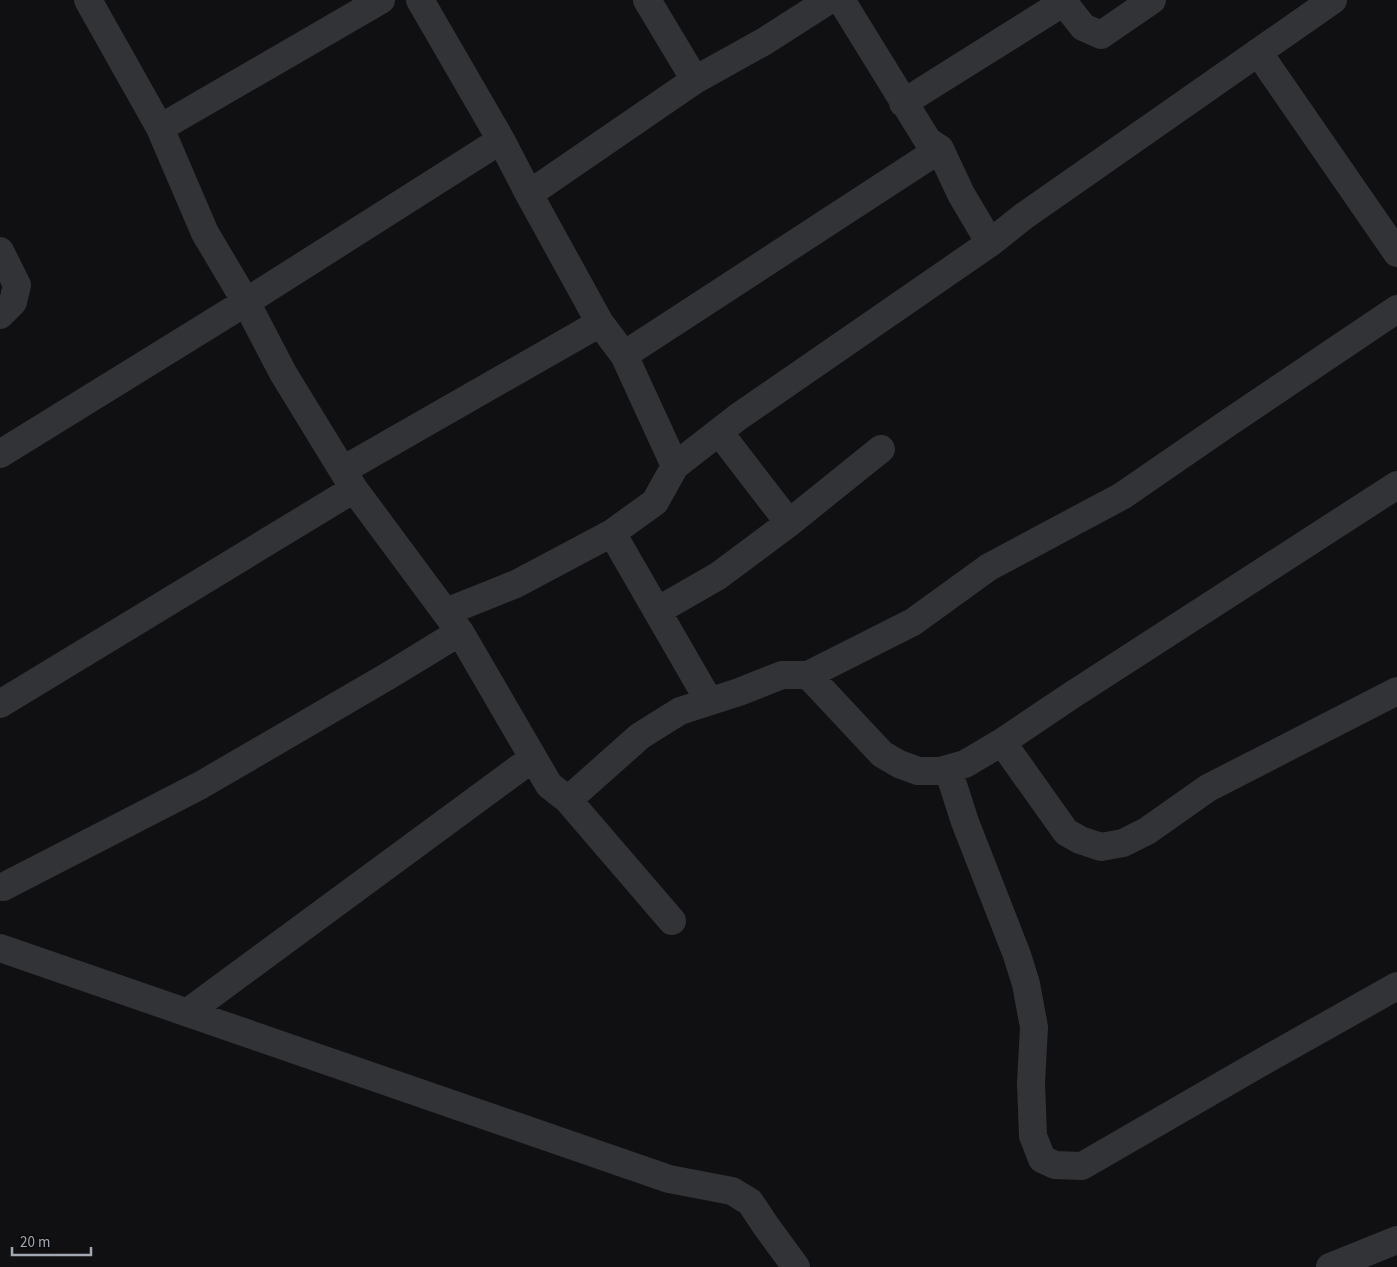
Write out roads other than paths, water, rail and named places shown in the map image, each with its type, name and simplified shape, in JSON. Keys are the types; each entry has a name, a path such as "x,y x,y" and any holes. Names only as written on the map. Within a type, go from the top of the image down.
{"street":[{"path":"88,0 160,128 206,233 246,302 283,373 349,480 453,622 549,784 568,800 672,920"},
{"path":"160,128 382,0"},
{"path":"420,0 501,140 600,323 624,355 675,466"},
{"path":"647,0 694,80"},
{"path":"529,194 694,80 765,41 829,0"},
{"path":"841,0 928,141 940,149 961,194 990,243"},
{"path":"903,103 1063,1 1083,27 1101,35 1152,0"},
{"path":"1,886 201,785 401,668 453,622 516,584 612,533 655,502 675,466 738,417 990,243 1024,216 1333,0"},
{"path":"1258,52 1397,253"},
{"path":"0,454 246,302 501,140"},
{"path":"624,355 940,149"},
{"path":"0,251 16,284 13,302 0,315"},
{"path":"568,800 640,736 680,711 739,692 782,675 808,675 913,622 989,567 1122,496 1397,309"},
{"path":"0,704 124,627 349,480 600,323"},
{"path":"719,432 789,523"},
{"path":"657,611 718,576 789,523 881,449"},
{"path":"808,675 882,754 899,764 918,771 940,771 965,764 1002,742 1079,690 1397,485"},
{"path":"612,533 709,701"},
{"path":"1002,742 1066,832 1080,840 1101,847 1123,844 1148,831 1208,788 1397,691"},
{"path":"188,1012 533,758"},
{"path":"948,768 965,822 1017,955 1026,984 1034,1027 1031,1084 1033,1136 1042,1159 1055,1165 1082,1166 1397,986"},
{"path":"0,948 669,1179 732,1191 750,1202 796,1267"},
{"path":"1330,1267 1397,1240"}]}
